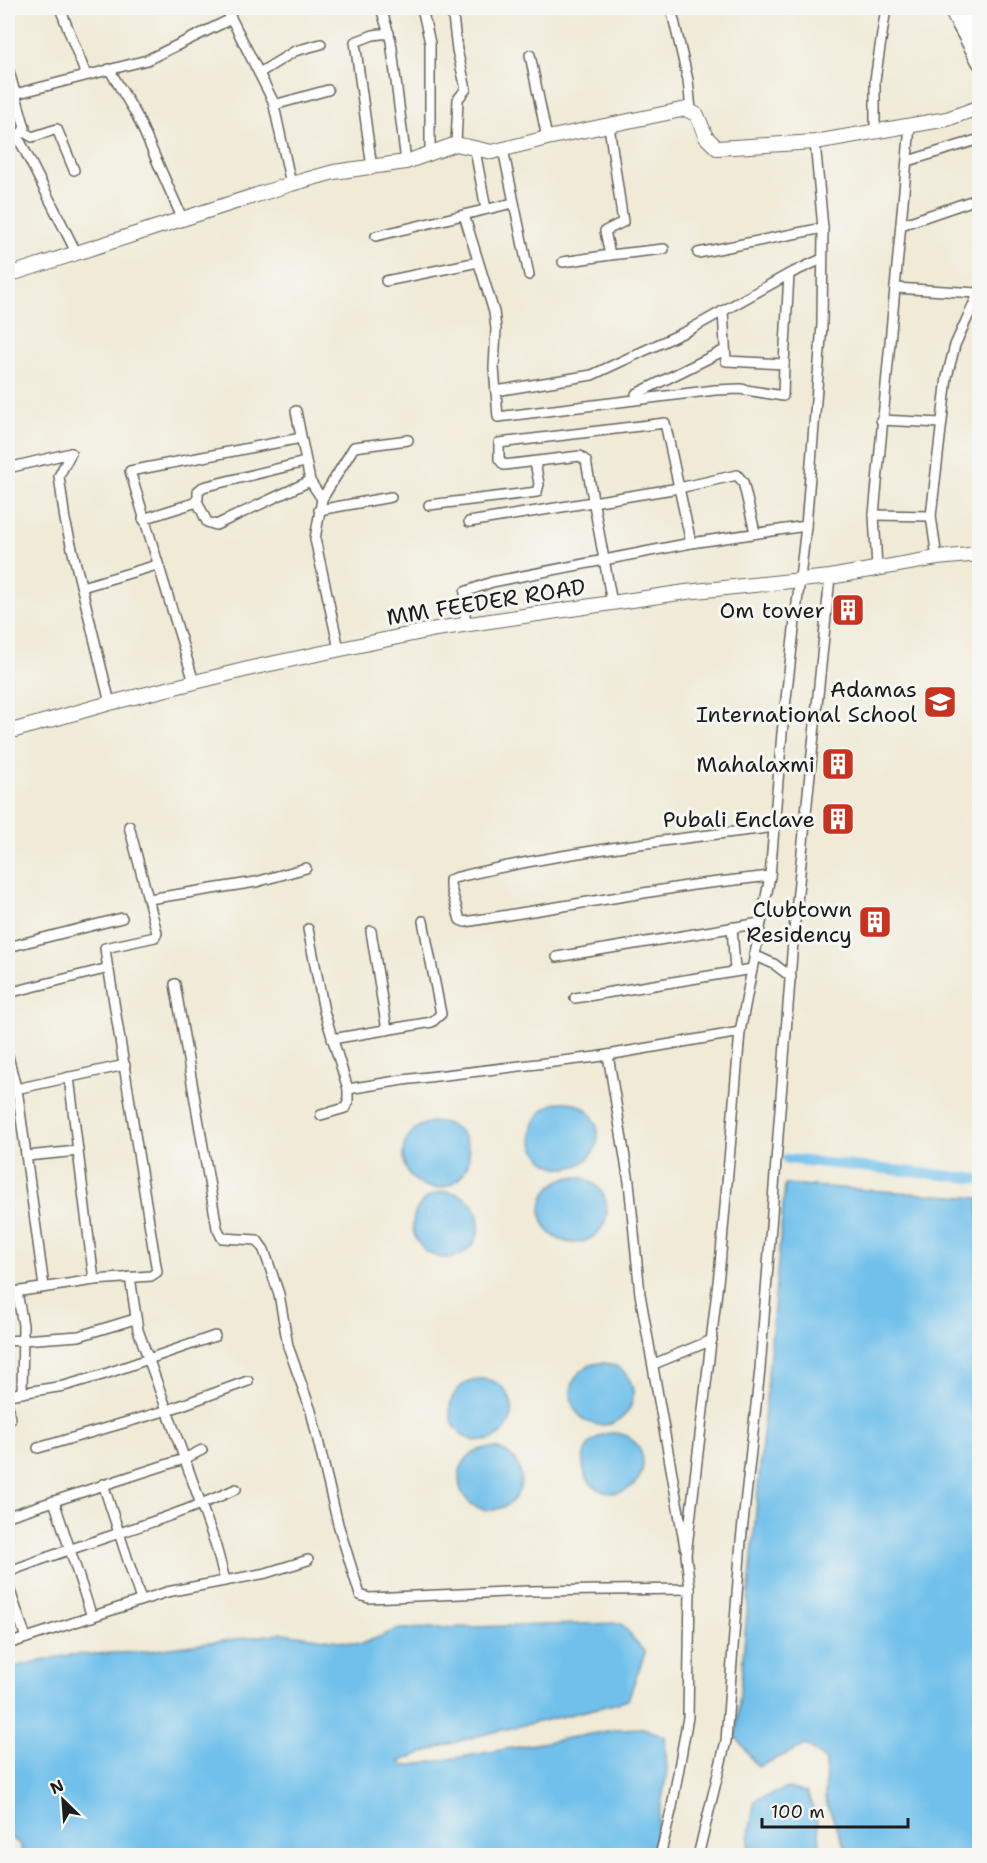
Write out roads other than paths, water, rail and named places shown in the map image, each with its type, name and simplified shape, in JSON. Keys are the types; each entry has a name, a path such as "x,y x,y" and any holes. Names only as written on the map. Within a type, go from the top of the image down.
{"main road":[{"path":"951,8 980,62"},
{"path":"963,8 980,38"}],"street":[{"path":"60,8 86,75"},
{"path":"226,8 274,105 291,184"},
{"path":"381,8 389,33 406,162"},
{"path":"422,8 430,43 430,152"},
{"path":"452,8 457,50 466,89 458,99 456,144"},
{"path":"671,8 688,80 691,110 697,115 706,137 717,148 814,142 947,119 980,107"},
{"path":"875,130 874,80 886,8"},
{"path":"15,94 147,60 231,19"},
{"path":"372,168 355,42 372,34 389,33"},
{"path":"259,73 295,51 321,44"},
{"path":"530,55 547,138"},
{"path":"8,68 24,120 21,135 76,252"},
{"path":"109,69 137,116 183,220"},
{"path":"274,105 328,90"},
{"path":"8,275 334,172 406,162 456,144 465,144 475,150 492,152 547,138 691,110"},
{"path":"609,126 623,222 620,226 606,228 610,255"},
{"path":"877,568 874,515 881,420 910,126"},
{"path":"8,142 21,135 32,137 57,129 74,170"},
{"path":"908,161 980,139"},
{"path":"686,1555 712,1340 740,1032 770,876 776,827 782,733 806,526 822,325 823,228 814,142"},
{"path":"503,149 529,274"},
{"path":"475,150 486,209"},
{"path":"902,225 980,198"},
{"path":"376,236 513,203"},
{"path":"464,215 494,312 498,417 715,390 740,389 783,396 789,274"},
{"path":"698,253 823,228"},
{"path":"563,262 664,249"},
{"path":"496,391 592,375 689,330 789,274 822,259"},
{"path":"386,281 478,262"},
{"path":"895,288 978,291 955,345 947,377 931,516 937,558"},
{"path":"723,311 726,361 784,364"},
{"path":"636,394 725,350"},
{"path":"296,411 310,481 322,499"},
{"path":"881,420 941,423"},
{"path":"612,603 584,458 501,463 499,443 663,422 667,427 691,543"},
{"path":"194,682 130,474 133,469 301,438"},
{"path":"339,649 316,550 315,539 322,499 349,450 354,447 408,440"},
{"path":"8,468 70,453 59,476 64,520 110,703"},
{"path":"305,462 203,487 198,491 197,501 207,522 216,525 310,481"},
{"path":"429,506 537,492 539,484 535,462"},
{"path":"469,522 740,476 755,532"},
{"path":"319,510 391,497"},
{"path":"143,519 197,501"},
{"path":"874,515 931,516"},
{"path":"465,624 464,595 469,589 691,543 806,526"},
{"name":"MM FEEDER ROAD","path":"8,731 194,682 339,649 465,624 800,579 830,578 937,558 980,554"},
{"path":"82,587 158,565"},
{"path":"698,1856 726,1741 741,1541 760,1369 790,977 830,578"},
{"path":"22,1393 23,1339 12,1293 94,1280 151,1276 157,1272 105,948 157,934 129,826"},
{"path":"770,876 693,885 465,922 460,920 450,885 450,880 454,878 526,863 648,842 776,827"},
{"path":"149,899 256,882 306,868"},
{"path":"8,947 122,918"},
{"path":"332,1040 432,1022 441,1014 423,921"},
{"path":"557,957 760,923"},
{"path":"732,927 735,971"},
{"path":"308,929 324,1011 348,1089 348,1103 345,1108 321,1114"},
{"path":"371,931 387,1030"},
{"path":"754,955 774,964 790,977"},
{"path":"575,998 752,969"},
{"path":"8,993 108,970"},
{"path":"175,984 217,1228 222,1238 256,1240 264,1250 279,1294 291,1355 311,1411 338,1524 360,1595 369,1598 527,1591 690,1589"},
{"path":"348,1089 608,1055 740,1032"},
{"path":"608,1055 629,1182 640,1294 654,1364 690,1589 688,1717 674,1798 660,1856"},
{"path":"8,1056 17,1093 27,1156 44,1287"},
{"path":"8,1099 17,1093 69,1077 125,1065"},
{"path":"69,1077 94,1280"},
{"path":"27,1156 78,1151"},
{"path":"130,1277 135,1319 147,1360 168,1410 202,1505 225,1580"},
{"path":"8,1341 79,1336 135,1319"},
{"path":"8,1395 64,1386 215,1336"},
{"path":"654,1364 712,1340"},
{"path":"38,1448 168,1410 248,1382"},
{"path":"8,1406 10,1420"},
{"path":"8,1516 184,1459 202,1450"},
{"path":"103,1484 141,1600"},
{"path":"8,1572 69,1548 202,1505 236,1490"},
{"path":"54,1501 92,1617"},
{"path":"8,1644 141,1600 225,1580 266,1573 308,1560"},
{"path":"8,1585 26,1638"}],"water":[{"path":"558,1102 572,1102 584,1107 593,1116 598,1135 596,1148 589,1159 572,1168 558,1168 546,1163 537,1154 532,1142 532,1128 537,1116 546,1107"},
{"path":"436,1122 449,1125 459,1132 466,1142 469,1155 466,1168 459,1178 449,1185 436,1188 423,1185 413,1178 406,1168 403,1155 406,1142 413,1132 423,1125"},
{"path":"568,1177 580,1177 592,1182 602,1192 607,1210 605,1223 592,1238 580,1243 568,1243 556,1238 546,1228 541,1216 541,1204 546,1192 556,1182"},
{"path":"785,1184 979,1198 979,1855 848,1855 825,1799 826,1761 806,1745 758,1767 736,1737"},
{"path":"446,1192 459,1195 469,1202 476,1212 479,1225 476,1238 469,1248 459,1255 446,1258 433,1255 423,1248 416,1238 413,1225 416,1212 423,1202 433,1195"},
{"path":"602,1363 624,1372 633,1394 624,1416 602,1425 580,1416 571,1394 580,1372"},
{"path":"481,1379 498,1384 503,1388 507,1393 512,1410 507,1427 503,1432 498,1436 481,1441 464,1436 459,1432 455,1427 450,1410 455,1393 459,1388 464,1384"},
{"path":"613,1433 634,1442 643,1463 634,1484 613,1493 592,1484 583,1463 592,1442"},
{"path":"490,1448 512,1457 521,1479 512,1501 490,1510 468,1501 459,1479 468,1457"},
{"path":"621,1623 645,1653 628,1700 455,1742 399,1762 405,1766 427,1763 619,1729 643,1728 665,1736 667,1771 652,1855 24,1856 19,1843 8,1836 8,1668 69,1655 141,1652 283,1633 361,1644 399,1629"},
{"path":"788,1788 807,1793 818,1823 821,1855 749,1855 749,1835 755,1800"}],"waterway":[{"path":"787,1159 980,1179"}],"place":[{"name":"Om tower","path":"848,610"},
{"name":"Adamas International School","path":"940,702"},
{"name":"Mahalaxmi","path":"838,764"},
{"name":"Pubali Enclave","path":"838,819"},
{"name":"Clubtown Residency","path":"875,922"}]}
